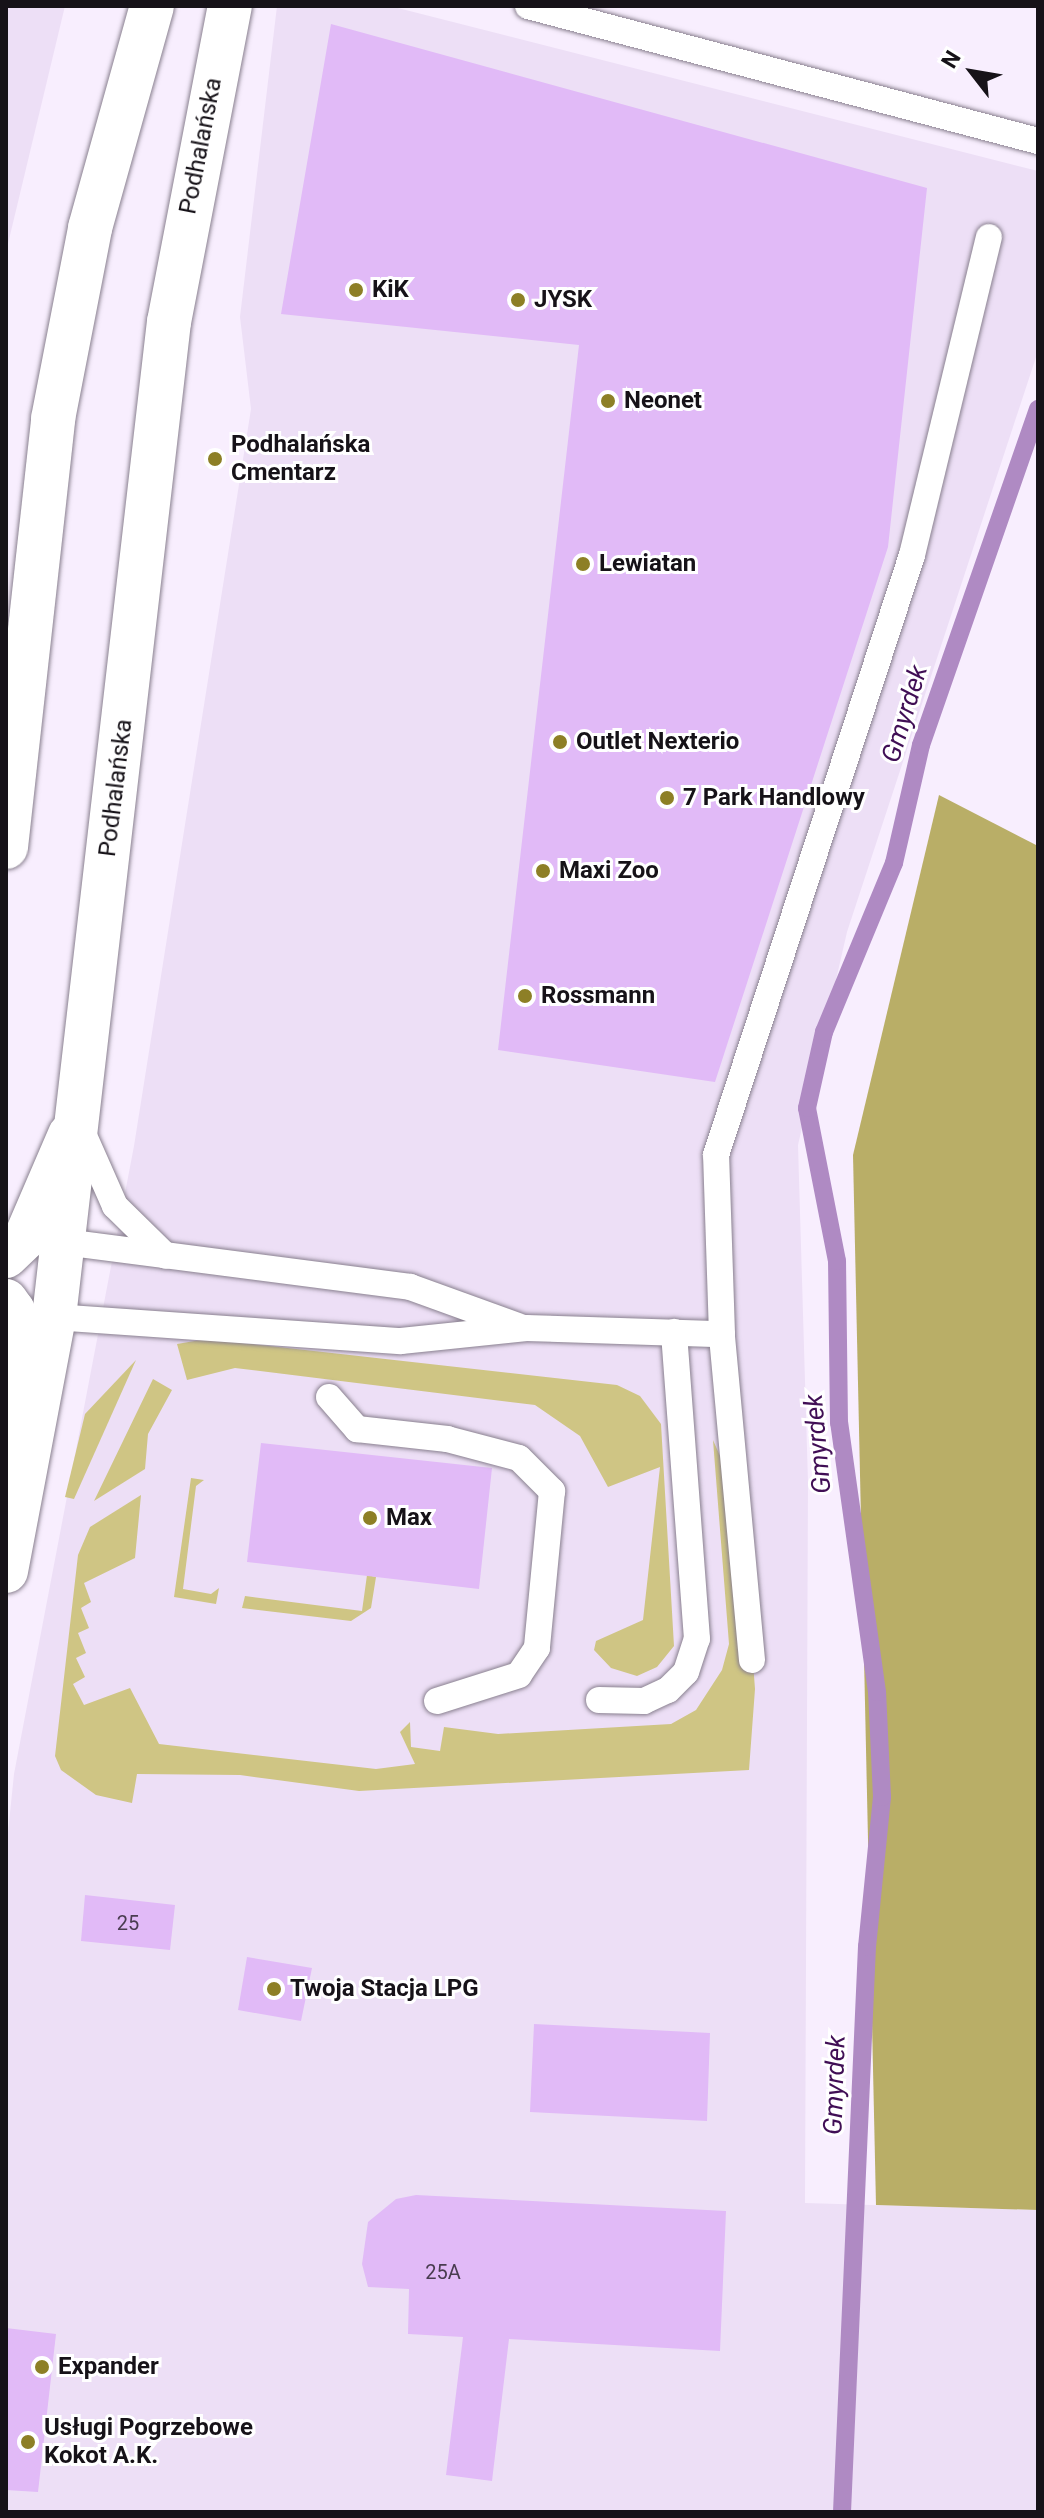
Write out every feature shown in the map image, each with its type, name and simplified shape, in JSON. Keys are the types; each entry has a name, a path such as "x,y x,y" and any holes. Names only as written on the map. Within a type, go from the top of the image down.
{"street":[{"path":"6,847 53,419 90,228 126,81 152,6"},
{"name":"Podhalańska","path":"6,1571 14,1513 25,1242 77,1118 169,322 230,6"}],"lane":[{"path":"528,6 1038,141"},
{"path":"752,1660 722,1334 716,1155 912,555 989,237"},
{"path":"77,1118 115,1206 166,1256"},
{"path":"25,1242 166,1256 410,1287 526,1328"},
{"path":"20,1310 401,1341 526,1328 722,1334"},
{"path":"599,1700 644,1701 668,1690 686,1672 697,1639 674,1332"},
{"path":"329,1397 357,1429 500,1450 535,1469 552,1491 537,1648 519,1675 437,1701"}],"shaded area":[{"path":"6,6 65,6 6,252"},
{"path":"277,6 390,6 1038,171 1038,351 847,932 798,1145 808,1482 805,2203 1038,2210 1038,2512 6,2512 6,1852 14,1774 134,1146 251,409 240,317"},
{"path":"939,795 1038,846 1038,2210 876,2205 853,1155"},
{"path":"206,1339 617,1385 640,1396 661,1424 674,1646 657,1667 637,1676 611,1668 594,1650 596,1641 643,1620 660,1467 608,1487 580,1436 535,1405 235,1368 187,1380 177,1344"},
{"path":"136,1360 74,1499 65,1497 85,1414"},
{"path":"153,1379 172,1390 148,1434 145,1469 94,1501"},
{"path":"713,1440 727,1472 748,1596 755,1689 749,1770 359,1791 240,1775 137,1774 132,1803 96,1795 61,1770 55,1756 78,1555 90,1527 141,1495 135,1558 84,1583 91,1602 81,1608 89,1628 78,1633 86,1653 76,1658 85,1677 73,1684 84,1705 130,1688 159,1744 376,1769 415,1764 400,1732 410,1722 411,1747 440,1751 444,1727 498,1734 671,1724 696,1710 722,1670 729,1644"},
{"path":"191,1478 204,1480 196,1486 183,1589 211,1594 219,1588 216,1604 174,1597"},
{"path":"367,1575 376,1577 371,1608 351,1621 242,1608 245,1596 362,1611"}],"building":[{"name":"7 Park Handlowy","path":"331,24 927,188 888,547 715,1082 498,1050 579,345 281,314"},
{"name":"Max","path":"261,1443 492,1468 479,1589 247,1562"},
{"path":"85,1895 175,1905 170,1950 81,1941"},
{"name":"Twoja Stacja LPG","path":"247,1957 312,1968 301,2021 238,2010"},
{"path":"534,2024 710,2033 707,2121 530,2112"},
{"path":"416,2195 726,2211 720,2351 509,2339 492,2481 446,2475 463,2337 408,2334 409,2289 368,2287 362,2264 368,2222 396,2199"},
{"path":"6,2328 56,2334 38,2492 6,2490"}],"waterway":[{"name":"Gmyrdek","path":"842,2512 867,1947 882,1797 877,1692 839,1423 837,1261 807,1108 824,1032 894,863 921,745 1038,409"}],"place":[{"name":"KiK","path":"356,290"},
{"name":"JYSK","path":"518,300"},
{"name":"Neonet","path":"608,401"},
{"name":"Podhalańska Cmentarz","path":"215,459"},
{"name":"Lewiatan","path":"583,564"},
{"name":"Outlet Nexterio","path":"560,742"},
{"name":"7 Park Handlowy","path":"667,798"},
{"name":"Maxi Zoo","path":"543,871"},
{"name":"Rossmann","path":"525,996"},
{"name":"Max","path":"370,1518"},
{"name":"Twoja Stacja LPG","path":"274,1989"},
{"name":"Expander","path":"42,2367"},
{"name":"Usługi Pogrzebowe Kokot A.K.","path":"28,2442"}]}
